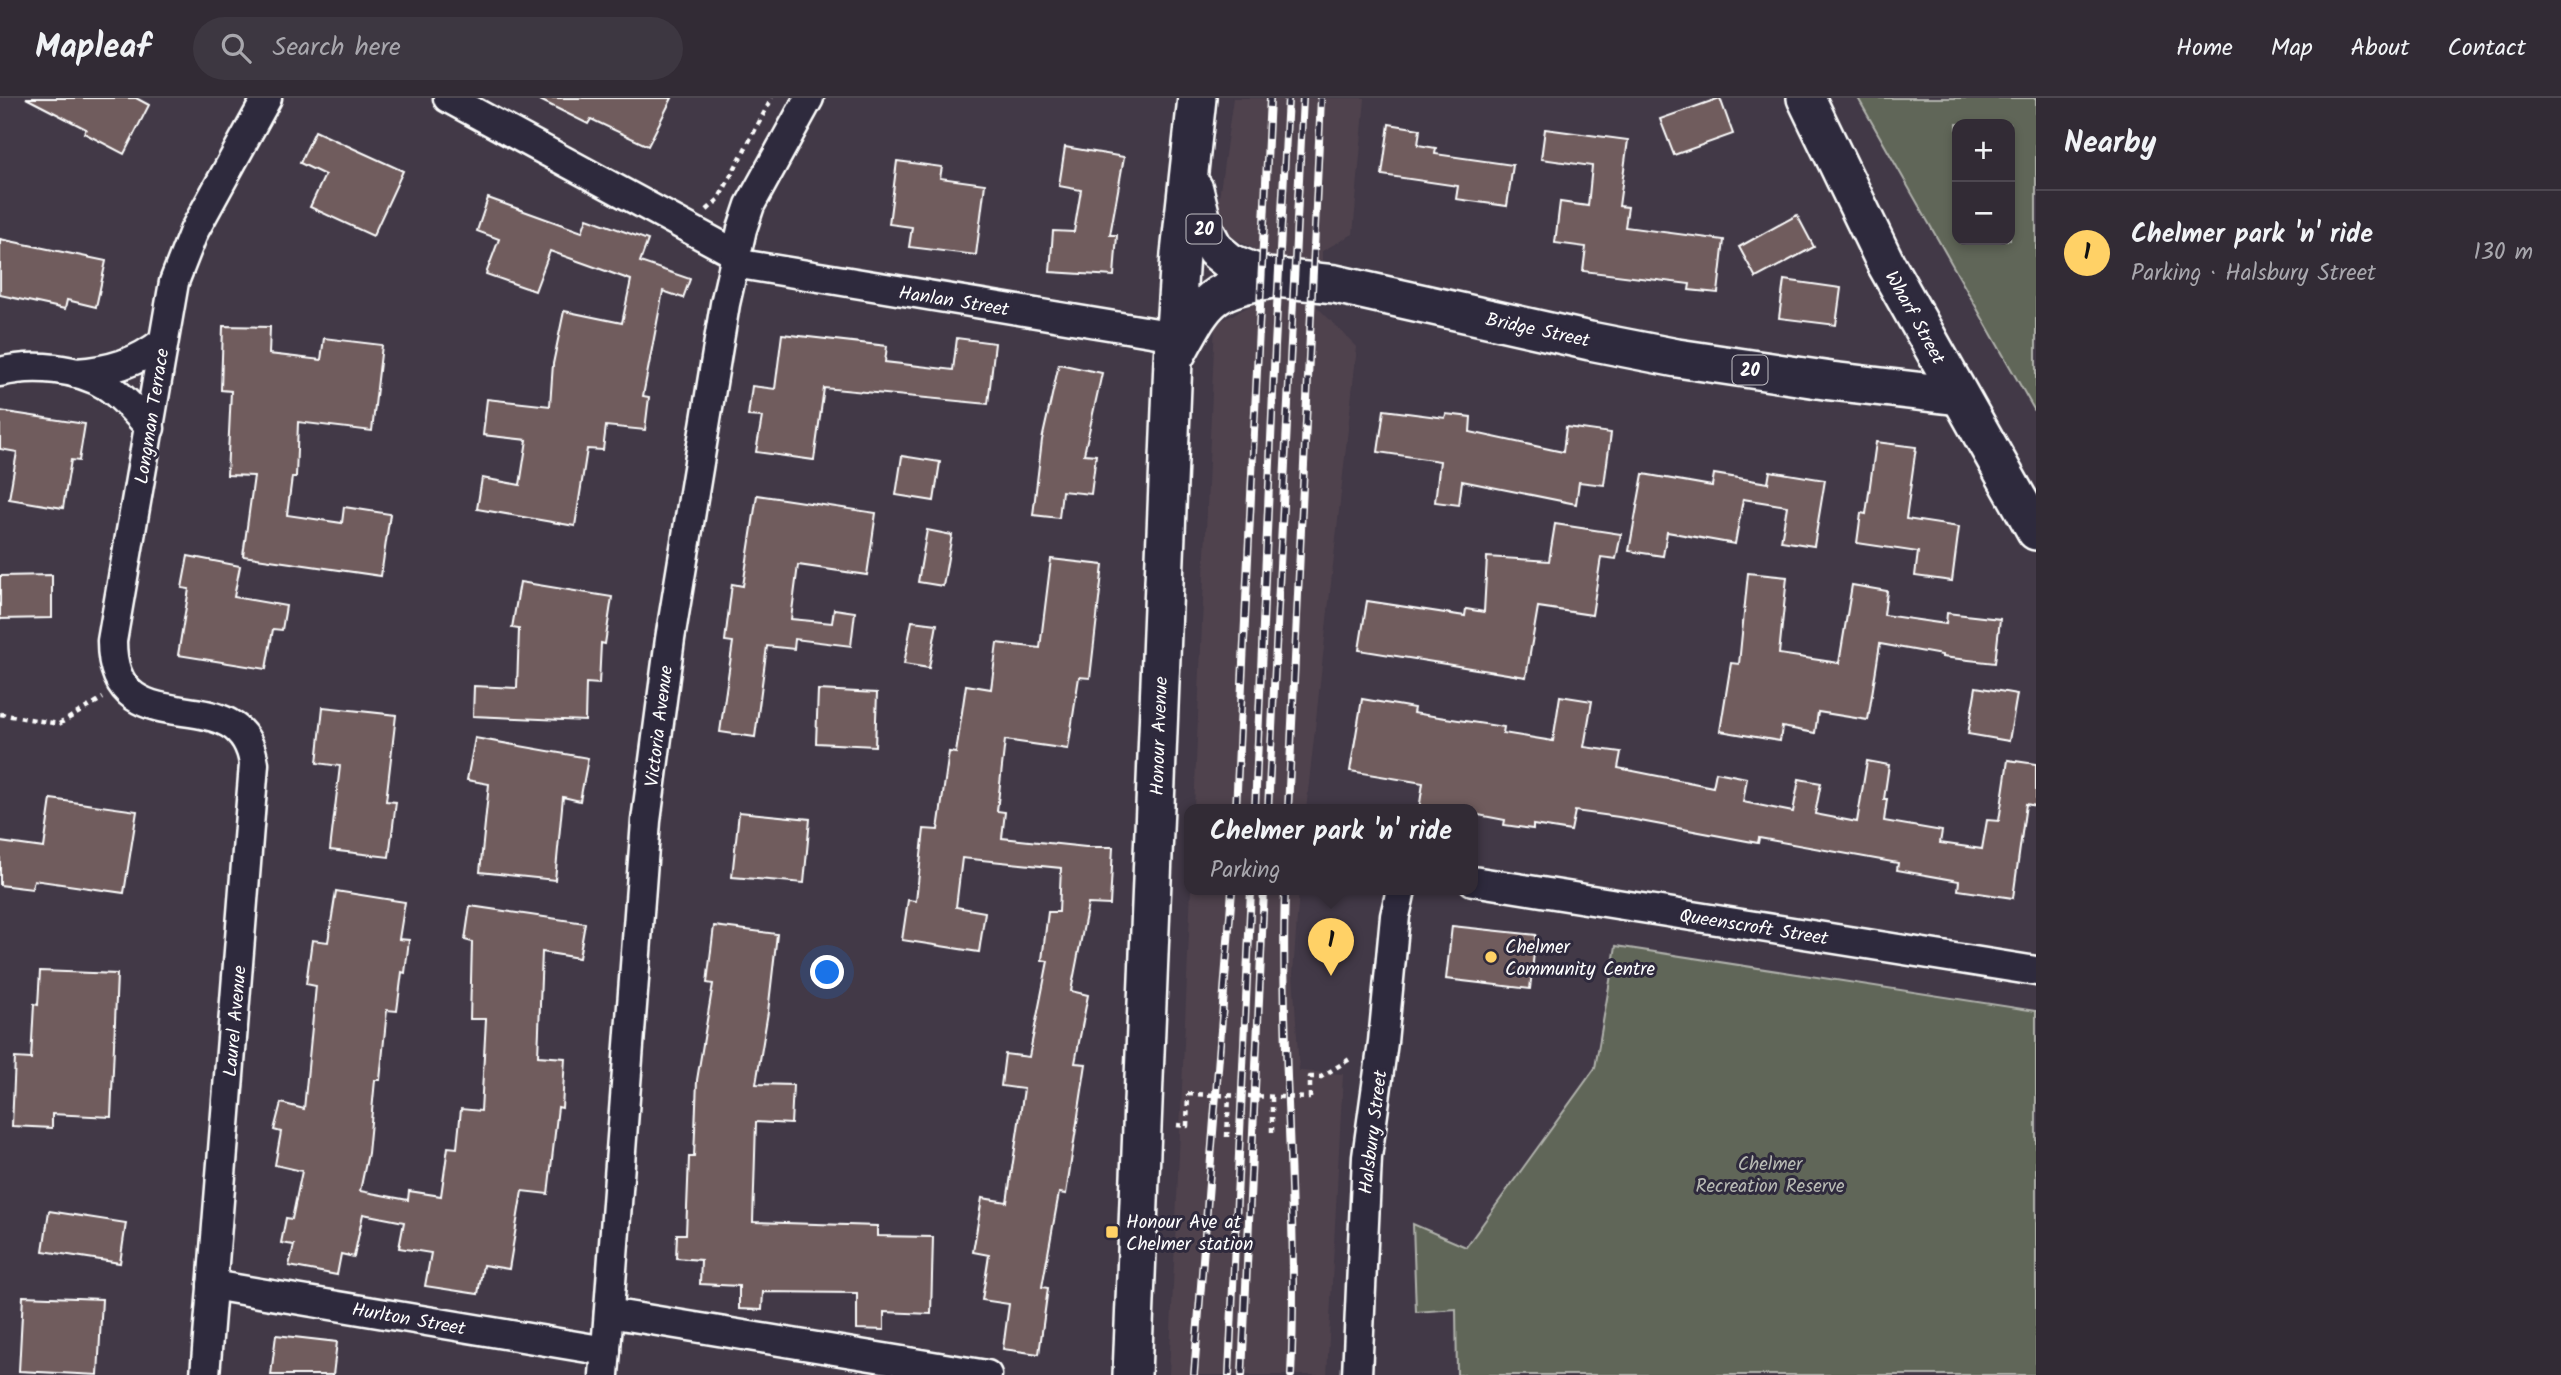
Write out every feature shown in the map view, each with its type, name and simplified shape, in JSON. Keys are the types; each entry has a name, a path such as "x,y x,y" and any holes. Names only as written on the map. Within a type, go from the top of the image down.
{"main road":[{"name":"Honour Avenue","path":"1132,1375 1174,348 1180,254 1197,98"},
{"name":"Wharf Street","path":"1806,98 1886,264 2036,531"},
{"name":"Bridge Street","path":"1189,164 1204,229 1215,250 1239,267 1275,279 1335,285 1590,341 1744,369 1959,396"},
{"path":"1174,348 1212,297 1228,288 1275,279"}],"street":[{"name":"Longman Terrace","path":"123,686 113,661 113,631 150,428 170,297 183,255 267,98"},
{"name":"Hanlan Street","path":"448,98 735,259 1174,348"},
{"name":"Victoria Avenue","path":"605,1363 646,821 674,612 735,259 750,205 809,98"},
{"path":"70,373 118,367 135,360 163,342"},
{"path":"0,372 25,367 92,378 110,388 150,428"},
{"name":"Laurel Avenue","path":"123,686 133,696 145,702 216,717 239,730 250,747 254,770 205,1375"},
{"name":"Queenscroft Street","path":"1478,882 2036,971"},
{"name":"Halsbury Street","path":"1357,1375 1367,1157 1383,1042 1395,916 1400,895"},
{"name":"Hurlton Street","path":"212,1285 605,1363"},
{"path":"609,1313 987,1375"}],"path":[{"path":"710,217 707,210 718,200 772,98"},
{"path":"0,714 59,724 123,686"},
{"path":"1177,1125 1187,1126 1188,1094 1310,1098 1310,1077 1321,1077 1357,1055"},
{"path":"1227,1137 1229,1095"},
{"path":"1272,1097 1272,1136"}],"shaded area":[{"path":"1233,98 1365,98 1353,234 1322,251 1322,261 1252,258 1253,248 1230,236 1216,220"},
{"path":"1250,295 1317,298 1317,307 1357,347 1307,804 1194,804 1215,324 1250,306"},
{"path":"1191,895 1299,895 1293,973 1299,1071 1343,1074 1327,1375 1169,1375"}],"green space":[{"path":"1858,98 2036,98 2036,413"},
{"name":"Chelmer Recreation Reserve","path":"1616,946 2036,1011 2036,1375 1457,1375 1456,1309 1416,1312 1413,1224 1466,1247 1595,1068"}],"building":[{"path":"26,98 136,98 149,105 124,154 84,133 86,129"},
{"path":"536,98 672,98 648,146 591,119 588,124"},
{"path":"1720,98 1733,134 1674,155 1660,119"},
{"path":"1389,124 1420,129 1418,145 1436,148 1435,154 1513,165 1507,206 1456,199 1458,186 1382,175"},
{"path":"1545,129 1628,140 1619,206 1628,207 1625,227 1724,240 1718,293 1689,290 1690,284 1583,271 1586,247 1555,243 1560,202 1588,206 1592,166 1541,159"},
{"path":"315,131 403,171 373,236 310,207 325,175 300,163"},
{"path":"1065,147 1124,157 1110,235 1117,235 1114,276 1050,272 1053,231 1074,232 1081,190 1059,186"},
{"path":"897,161 942,167 940,178 985,184 976,255 909,247 912,227 889,224"},
{"path":"488,198 582,232 587,218 648,240 640,262 690,279 683,298 663,291 643,396 649,397 645,430 606,426 603,450 587,449 575,526 477,509 482,478 520,485 527,440 483,435 487,399 550,406 553,364 564,311 622,323 631,280 550,251 535,291 486,274 499,239 477,231"},
{"path":"1797,215 1814,247 1756,278 1739,247"},
{"path":"0,239 106,261 96,307 67,300 65,309 0,295"},
{"path":"1784,280 1841,288 1836,325 1779,318"},
{"path":"223,326 270,327 269,354 321,360 324,338 382,345 372,431 298,422 296,477 292,477 287,515 342,523 344,507 390,514 381,576 243,556 254,476 227,475 231,391 221,390"},
{"path":"782,334 887,346 885,362 953,370 957,338 995,343 988,404 824,388 814,460 756,452 762,417 748,416 752,386 775,389"},
{"path":"1059,364 1102,373 1084,454 1096,455 1091,494 1062,491 1059,518 1033,515 1042,440"},
{"path":"1384,410 1445,418 1446,414 1471,417 1470,432 1563,452 1566,427 1611,433 1604,485 1579,482 1576,504 1462,481 1459,505 1435,502 1440,461 1378,452"},
{"path":"0,411 85,424 79,461 71,460 63,508 9,499 17,452 0,449"},
{"path":"1876,442 1916,447 1906,519 1959,527 1952,581 1915,576 1918,552 1857,543 1861,513 1866,514"},
{"path":"902,456 940,462 934,501 896,495"},
{"path":"1770,471 1825,480 1814,546 1781,541 1787,506 1743,499 1735,544 1667,532 1663,556 1629,551 1643,474 1712,486 1714,474 1768,483"},
{"path":"757,495 876,513 867,575 798,565 791,619 832,623 834,609 855,612 851,646 795,639 794,649 767,646 755,737 720,732 733,642 725,641 732,584 743,586"},
{"path":"1555,524 1621,534 1616,559 1601,557 1592,615 1538,607 1526,677 1359,650 1367,601 1465,616 1466,609 1484,612 1487,557 1549,561"},
{"path":"927,530 952,535 943,586 918,582"},
{"path":"188,556 240,566 234,597 286,606 282,630 273,629 266,669 178,655 189,589 182,588"},
{"path":"1051,559 1103,565 1090,678 1079,677 1068,749 1005,740 997,811 1005,812 1002,838 1086,847 1113,847 1110,905 1088,904 1071,991 1088,995 1075,1063 1086,1064 1066,1194 1059,1193 1042,1287 1048,1288 1039,1354 1003,1349 1009,1304 982,1300 989,1255 973,1252 982,1198 1007,1202 1024,1089 1001,1086 1005,1054 1029,1057 1048,961 1042,960 1048,912 1059,912 1061,868 962,858 956,907 985,912 979,952 902,940 908,900 916,901 924,829 938,830 949,752 956,753 966,685 991,689 997,643 1040,648"},
{"path":"1748,573 1787,577 1779,654 1839,663 1852,585 1887,591 1884,615 1946,624 1947,613 2000,619 1995,663 1942,657 1880,644 1868,720 1818,712 1815,733 1782,727 1780,741 1720,731 1731,663 1739,664"},
{"path":"52,575 52,618 0,619 0,576"},
{"path":"520,582 612,597 605,644 601,643 599,684 586,683 585,721 473,716 474,686 517,688 519,629 512,628"},
{"path":"912,621 937,624 929,668 904,664"},
{"path":"1976,687 2017,694 2009,741 1968,734"},
{"path":"818,690 877,693 875,746 816,743"},
{"path":"1560,696 1592,701 1584,747 1621,752 1618,768 1713,787 1716,772 1747,778 1743,802 1793,812 1799,779 1821,783 1815,814 1857,822 1867,761 1889,765 1884,821 1942,831 1940,843 1982,849 1987,820 1999,821 2008,760 2036,764 2036,806 2026,804 2013,898 1958,890 1959,881 1897,870 1898,863 1759,838 1758,843 1619,817 1575,811 1571,831 1533,825 1533,829 1504,825 1505,820 1478,815 1478,804 1420,804 1423,783 1350,771 1362,699 1414,708 1413,713 1504,727 1503,733 1553,741"},
{"path":"323,707 396,715 386,801 396,802 389,857 330,850 340,766 317,763"},
{"path":"475,738 588,758 580,801 563,797 555,880 480,872 489,784 467,780"},
{"path":"51,799 137,811 124,893 34,880 32,889 0,885 0,842 44,848"},
{"path":"739,812 810,819 804,883 732,877"},
{"path":"336,891 405,902 399,939 409,940 405,973 402,972 397,1011 387,1010 380,1080 375,1080 368,1153 360,1191 408,1200 409,1191 441,1196 448,1147 457,1148 461,1109 481,1111 486,1019 470,1019 472,942 465,940 470,906 585,923 579,958 542,952 538,1056 565,1058 562,1108 558,1107 548,1194 522,1191 509,1269 483,1265 478,1294 425,1286 431,1253 399,1248 404,1222 363,1214 354,1257 341,1254 337,1275 289,1266 294,1245 281,1243 286,1218 292,1219 302,1171 275,1165 281,1132 274,1130 281,1103 304,1109 316,986 306,984 312,940 328,942"},
{"path":"714,926 777,934 756,1084 793,1085 791,1124 756,1122 753,1222 877,1226 877,1236 933,1237 931,1314 884,1312 884,1330 857,1329 857,1293 763,1292 762,1310 739,1309 739,1286 700,1284 701,1260 676,1258 677,1234 686,1234 689,1157 694,1157 697,1080 713,984 707,983"},
{"name":"Chelmer Community Centre","path":"1452,926 1536,935 1530,989 1446,979"},
{"path":"40,971 117,974 111,1117 52,1114 52,1128 12,1126 15,1058 31,1059 34,1004 38,1005"},
{"path":"49,1211 126,1223 120,1263 43,1251"},
{"path":"23,1296 102,1299 98,1375 19,1371"},
{"path":"276,1335 337,1342 333,1375 271,1375"}],"railway":[{"path":"1236,804 1270,98"},
{"path":"1255,804 1288,98"},
{"path":"1268,804 1303,98"},
{"path":"1288,804 1321,98"},
{"path":"1194,1375 1232,895"},
{"path":"1229,1375 1251,895"},
{"path":"1242,1375 1264,895"},
{"path":"1285,895 1285,1011 1293,1254 1291,1375"}],"place":[{"name":"Chelmer Community Centre","path":"1491,957"},
{"name":"Chelmer park 'n' ride","path":"1331,976"},
{"name":"Honour Ave at Chelmer station","path":"1112,1232"}]}
